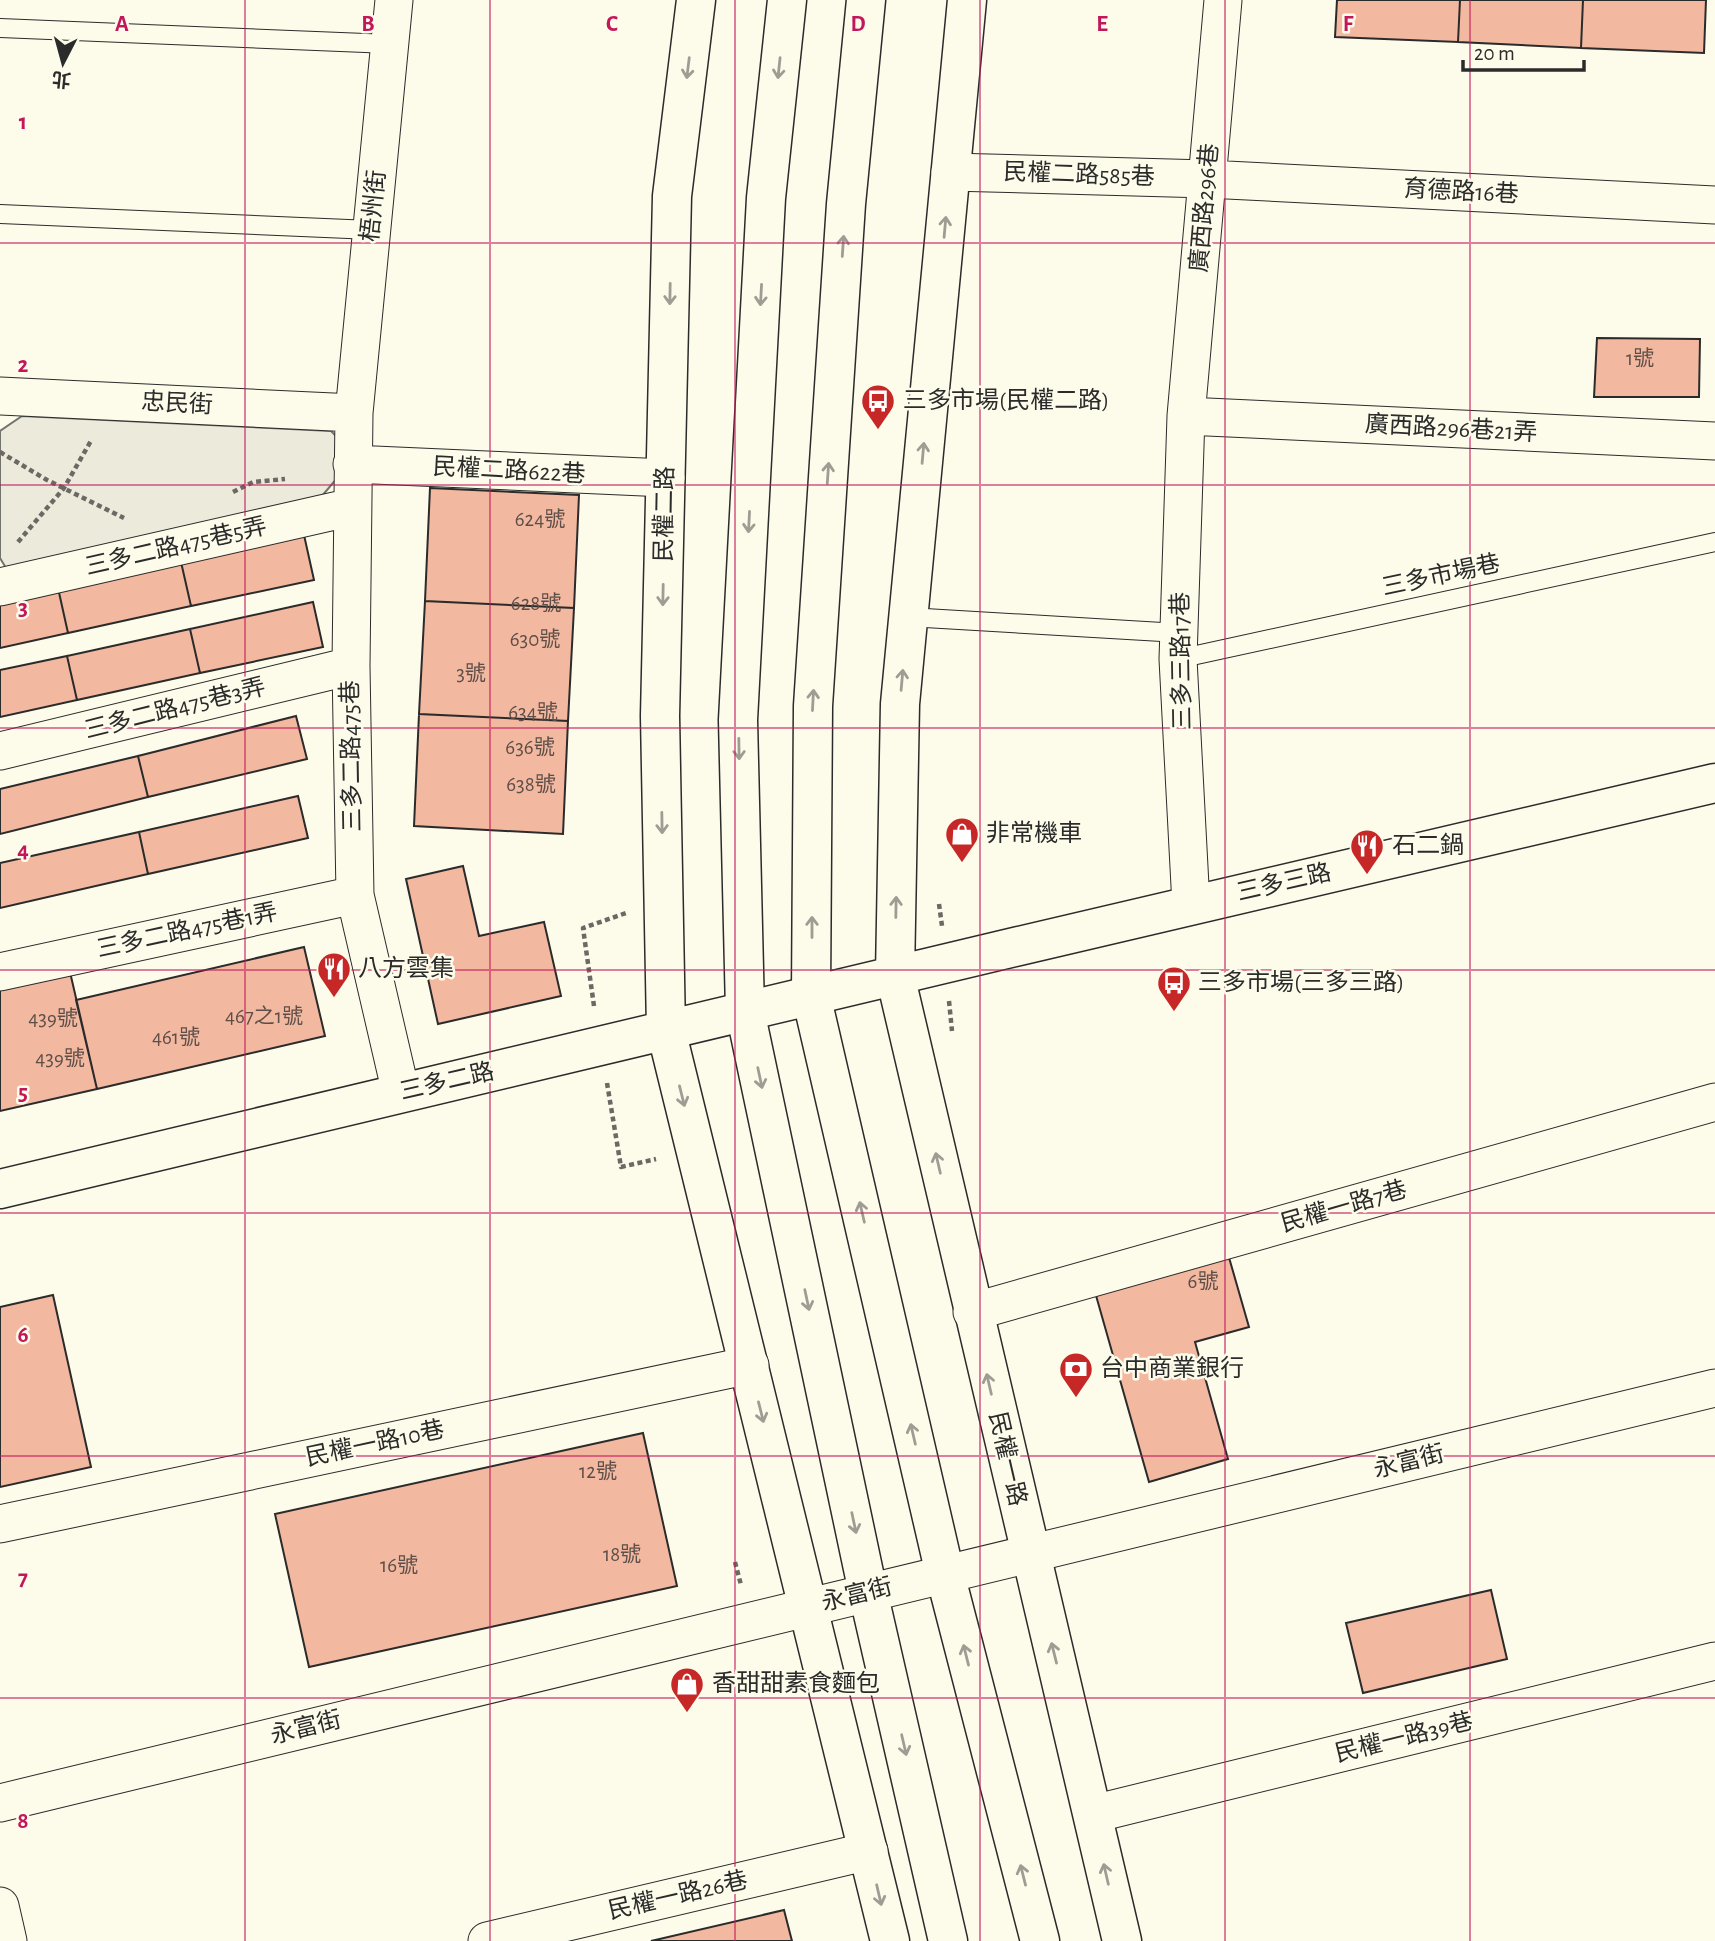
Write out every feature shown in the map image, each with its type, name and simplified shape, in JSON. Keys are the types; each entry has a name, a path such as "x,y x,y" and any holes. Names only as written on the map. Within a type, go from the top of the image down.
{"street":[{"name":"梧州街","path":"354,413 394,0"},
{"name":"民權二路","path":"666,1030 660,716 672,196 696,0"},
{"path":"786,0 766,198 738,720 745,1011 868,1592 948,1941"},
{"path":"866,0 846,204 813,706 811,995 945,1574 1040,1941"},
{"path":"895,975 900,704 967,0"},
{"name":"廣西路296巷","path":"1186,416 1223,0"},
{"name":"民權二路585巷","path":"950,172 1207,179"},
{"name":"育德路16巷","path":"1207,179 1715,205"},
{"name":"忠民街","path":"0,396 354,413"},
{"name":"三多二路475巷","path":"354,413 351,666 355,895 401,1093"},
{"name":"廣西路296巷21弄","path":"1186,416 1715,441"},
{"name":"三多三路17巷","path":"1186,416 1179,646 1191,905"},
{"name":"民權二路622巷","path":"352,464 666,478"},
{"name":"三多二路475巷5弄","path":"0,587 352,507"},
{"name":"三多二路475巷3弄","path":"0,751 351,666"},
{"name":"三多三路","path":"895,975 1715,783"},
{"name":"三多二路475巷1弄","path":"10,969 355,895"},
{"name":"三多二路","path":"0,1189 895,975"},
{"name":"民權一路","path":"895,975 1122,1941"},
{"path":"666,1030 890,1941"},
{"name":"民權一路7巷","path":"972,1311 1715,1102"},
{"name":"民權一路10巷","path":"0,1524 750,1365"},
{"name":"永富街","path":"0,1803 1715,1388"},
{"name":"民權一路39巷","path":"1093,1814 1715,1661"},
{"name":"民權一路26巷","path":"487,1941 869,1851"},
{"path":"0,1906 8,1941"}],"lane":[{"path":"0,28 390,44"},
{"path":"0,214 372,230"},
{"name":"三多市場巷","path":"908,617 1179,646 1715,542"}],"path":[{"path":"15,545 64,488 98,429"},
{"path":"0,452 124,518"},
{"path":"228,494 253,482 287,479"}],"shaded area":[{"path":"22,416 331,431 342,442 338,477 316,503 6,568 0,558 0,431"}],"building":[{"path":"1337,0 1460,0 1458,42 1335,37"},
{"path":"1460,0 1583,0 1581,48 1458,42"},
{"path":"1583,0 1706,0 1704,53 1581,48"},
{"path":"1597,338 1700,339 1699,397 1594,397"},
{"path":"430,488 579,495 574,608 425,601"},
{"path":"304,535 314,580 191,606 181,562"},
{"path":"181,562 191,606 68,633 58,588"},
{"path":"58,588 68,633 0,648 0,601"},
{"path":"425,601 574,608 568,721 419,714"},
{"path":"313,602 323,647 200,673 190,629"},
{"path":"190,629 200,673 77,700 67,656"},
{"path":"67,656 77,700 0,717 0,670"},
{"path":"419,714 568,721 563,834 414,826"},
{"path":"296,716 307,759 148,797 138,756"},
{"path":"138,756 148,797 0,834 0,789"},
{"path":"298,796 308,838 148,874 139,832"},
{"path":"139,832 148,874 0,908 0,863"},
{"path":"463,866 479,936 544,922 561,996 438,1024 406,879"},
{"path":"304,947 325,1036 97,1089 76,1000"},
{"path":"67,959 97,1089 0,1111 0,974"},
{"path":"1228,1254 1249,1327 1195,1342 1228,1459 1149,1482 1095,1292"},
{"path":"53,1295 91,1467 0,1487 0,1307"},
{"path":"643,1433 677,1586 309,1667 275,1514"},
{"path":"1491,1590 1507,1659 1363,1693 1346,1623"},
{"path":"784,1910 792,1941 651,1941"}],"place":[{"name":"三多市場(民權二路)","path":"878,431"},
{"name":"非常機車","path":"962,864"},
{"name":"石二鍋","path":"1367,876"},
{"name":"八方雲集","path":"334,999"},
{"name":"三多市場(三多三路)","path":"1174,1013"},
{"name":"台中商業銀行","path":"1076,1399"},
{"name":"香甜甜素食麵包","path":"687,1714"}]}
